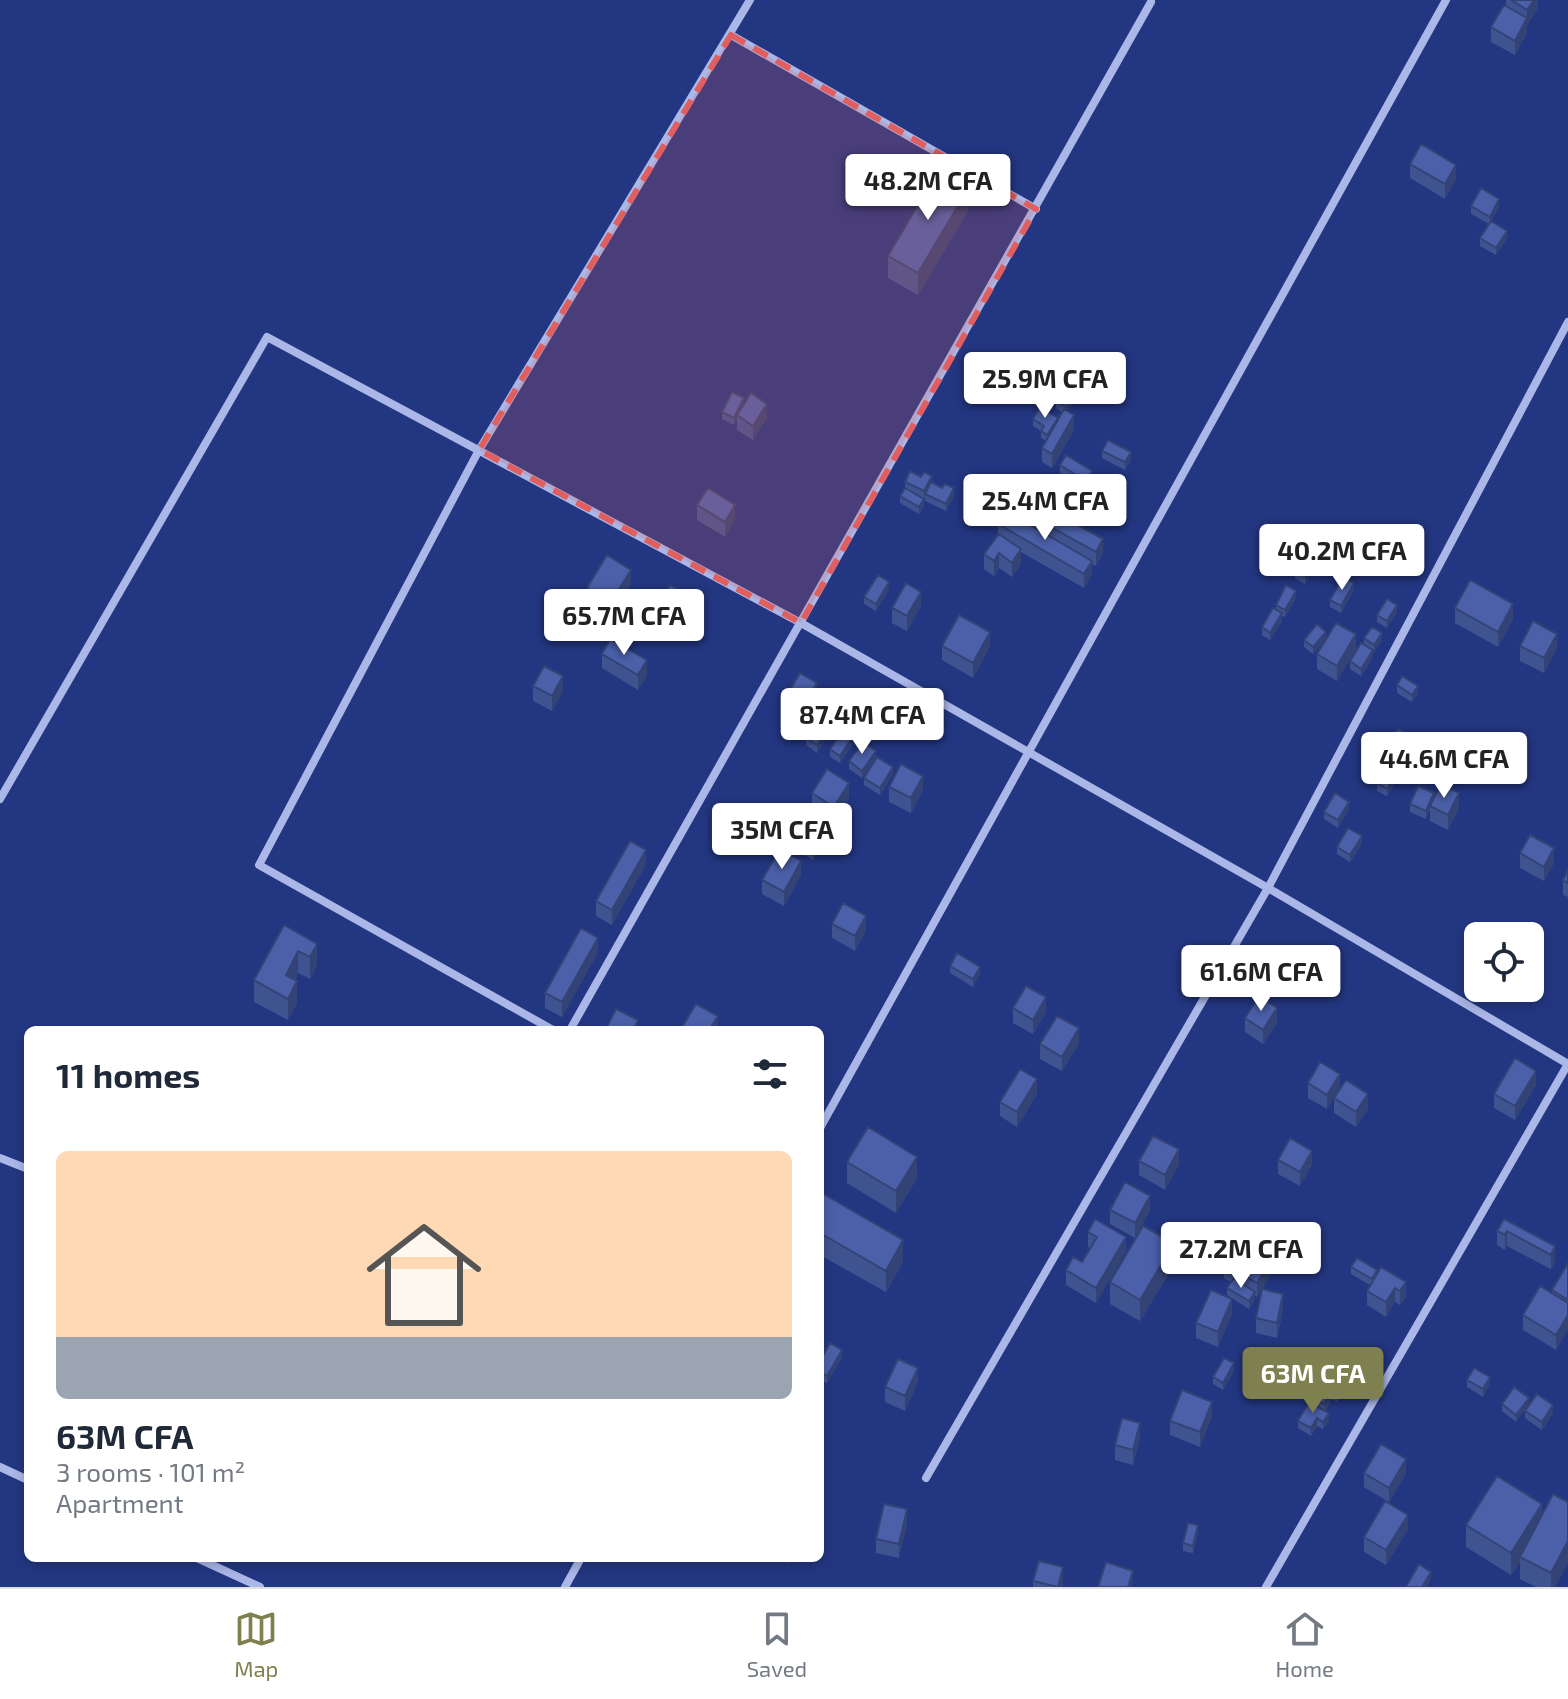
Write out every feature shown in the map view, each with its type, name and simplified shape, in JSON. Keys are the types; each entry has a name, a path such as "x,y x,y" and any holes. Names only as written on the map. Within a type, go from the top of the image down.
{"street":[{"path":"546,1026 259,865 479,450 750,0"},
{"path":"824,1121 1446,0"},
{"path":"572,1026 1151,2"},
{"path":"731,35 1036,209"},
{"path":"926,1478 1268,888 1568,322"},
{"path":"0,799 267,337 801,623 1268,888 1568,1064 1266,1587"},
{"path":"0,1158 24,1167"},
{"path":"0,1467 24,1478"},
{"path":"205,1562 248,1585 260,1587"},
{"path":"565,1587 579,1562"}],"highlighted area":[{"path":"731,35 1036,209 801,623 479,450"}],"building":[{"path":"1511,0 1534,0 1527,10"},
{"path":"1504,5 1527,18 1515,41 1491,27"},
{"path":"1421,144 1456,165 1445,184 1410,164"},
{"path":"938,171 968,189 918,273 888,256"},
{"path":"1481,188 1499,199 1490,217 1471,206"},
{"path":"1491,221 1507,231 1496,248 1480,238"},
{"path":"1064,377 1079,386 1066,407 1056,401 1063,390 1058,386"},
{"path":"732,392 744,398 734,418 722,412"},
{"path":"751,393 767,404 753,426 737,415"},
{"path":"1040,407 1058,418 1047,435 1041,431 1044,426 1033,419"},
{"path":"1064,409 1074,415 1052,454 1042,448"},
{"path":"1108,440 1131,452 1125,462 1102,451"},
{"path":"1066,455 1092,471 1086,481 1060,465"},
{"path":"910,471 921,477 924,472 932,476 924,491 905,482"},
{"path":"931,482 942,488 945,484 954,488 946,504 925,494"},
{"path":"708,488 735,505 725,522 697,505"},
{"path":"905,488 924,499 919,507 900,496"},
{"path":"1016,491 1103,539 1096,552 1009,504"},
{"path":"1006,511 1092,561 1084,574 998,524"},
{"path":"999,534 1021,549 1012,563 999,553 994,561 984,554"},
{"path":"1306,553 1315,558 1305,576 1295,571"},
{"path":"607,555 631,570 611,602 587,588"},
{"path":"878,575 889,582 876,604 864,597"},
{"path":"1343,577 1354,583 1341,606 1330,600"},
{"path":"1470,580 1513,604 1498,632 1455,608"},
{"path":"906,583 921,592 907,616 892,608"},
{"path":"670,585 685,593 670,619 656,611"},
{"path":"1286,585 1296,591 1285,610 1276,605"},
{"path":"1387,599 1397,605 1387,621 1377,615"},
{"path":"1273,608 1282,613 1270,633 1262,627"},
{"path":"959,615 990,632 973,663 942,646"},
{"path":"1533,621 1557,634 1544,658 1520,646"},
{"path":"1336,623 1356,634 1337,666 1317,654"},
{"path":"1317,624 1326,632 1313,647 1304,640"},
{"path":"1372,627 1382,633 1374,645 1364,638"},
{"path":"610,639 647,660 638,675 602,654"},
{"path":"1361,643 1373,650 1361,669 1350,661"},
{"path":"544,666 563,676 552,696 533,686"},
{"path":"800,673 817,683 805,703 788,693"},
{"path":"1402,676 1418,686 1412,695 1397,685"},
{"path":"836,700 852,709 841,727 825,717"},
{"path":"820,717 831,725 817,745 806,738"},
{"path":"1398,729 1413,738 1408,748 1392,739"},
{"path":"842,732 852,738 840,756 830,749"},
{"path":"863,742 876,751 862,771 849,761"},
{"path":"877,757 893,767 880,788 864,778"},
{"path":"901,764 923,776 911,798 889,787"},
{"path":"827,769 849,783 834,807 812,793"},
{"path":"1387,769 1396,775 1387,789 1377,783"},
{"path":"1441,784 1459,793 1448,815 1430,806"},
{"path":"1418,786 1434,793 1426,811 1410,804"},
{"path":"1335,793 1349,802 1338,820 1324,812"},
{"path":"804,810 826,824 813,845 791,832"},
{"path":"1348,828 1362,836 1350,855 1337,847"},
{"path":"1530,835 1554,848 1544,867 1520,853"},
{"path":"630,841 646,850 612,910 596,901"},
{"path":"780,849 801,861 784,892 762,880"},
{"path":"843,903 866,916 855,936 832,924"},
{"path":"284,925 317,944 310,957 298,951 286,975 297,981 288,999 254,980"},
{"path":"581,928 598,938 562,1002 545,993"},
{"path":"957,953 980,967 973,979 950,966"},
{"path":"1026,986 1046,997 1033,1020 1013,1008"},
{"path":"1259,996 1277,1008 1263,1030 1245,1018"},
{"path":"696,1004 718,1016 712,1026 683,1026"},
{"path":"616,1009 638,1020 635,1026 608,1026"},
{"path":"1057,1016 1079,1028 1062,1057 1040,1044"},
{"path":"1515,1058 1536,1071 1515,1106 1494,1094"},
{"path":"1320,1062 1340,1074 1327,1095 1308,1083"},
{"path":"1020,1069 1037,1079 1017,1112 1000,1102"},
{"path":"1346,1080 1368,1094 1356,1112 1334,1098"},
{"path":"868,1127 917,1157 896,1191 847,1162"},
{"path":"1153,1136 1179,1149 1165,1175 1139,1161"},
{"path":"1290,1138 1312,1151 1300,1172 1278,1160"},
{"path":"1125,1182 1150,1196 1135,1223 1110,1210"},
{"path":"824,1194 903,1240 886,1271 824,1235"},
{"path":"1095,1219 1126,1237 1096,1288 1066,1270 1073,1257 1082,1262 1097,1237 1088,1232"},
{"path":"1504,1219 1555,1246 1551,1255 1507,1231 1505,1235 1497,1231"},
{"path":"1143,1226 1174,1243 1140,1300 1110,1282"},
{"path":"1246,1226 1270,1240 1261,1256 1270,1261 1257,1283 1224,1263"},
{"path":"1357,1258 1377,1270 1372,1279 1351,1267"},
{"path":"1568,1263 1568,1300 1552,1290"},
{"path":"1381,1267 1406,1282 1400,1291 1395,1288 1386,1302 1367,1291"},
{"path":"1234,1278 1255,1292 1249,1301 1227,1288"},
{"path":"1540,1286 1568,1303 1568,1315 1556,1335 1523,1315"},
{"path":"1262,1289 1283,1294 1277,1323 1256,1318"},
{"path":"1211,1290 1232,1299 1218,1332 1196,1323"},
{"path":"830,1343 842,1350 827,1376 824,1374 824,1354"},
{"path":"1338,1350 1357,1361 1352,1371 1346,1367 1340,1378 1325,1370"},
{"path":"1224,1358 1234,1363 1223,1383 1213,1377"},
{"path":"898,1359 918,1368 905,1396 885,1387"},
{"path":"1474,1368 1490,1377 1483,1389 1467,1380"},
{"path":"1325,1376 1342,1386 1337,1395 1332,1391 1324,1404 1312,1397"},
{"path":"1514,1387 1529,1398 1516,1415 1502,1404"},
{"path":"1182,1390 1212,1402 1200,1432 1170,1421"},
{"path":"1537,1394 1553,1405 1542,1422 1525,1411"},
{"path":"1309,1402 1329,1413 1323,1422 1317,1418 1311,1428 1298,1421"},
{"path":"1122,1418 1140,1423 1133,1450 1115,1445"},
{"path":"1381,1444 1406,1459 1389,1488 1364,1473"},
{"path":"1497,1476 1542,1504 1511,1553 1466,1525"},
{"path":"1553,1494 1568,1502 1568,1541 1551,1573 1520,1557"},
{"path":"1385,1501 1408,1515 1386,1550 1364,1537"},
{"path":"884,1504 907,1509 899,1544 876,1539"},
{"path":"1188,1523 1198,1525 1193,1546 1183,1543"},
{"path":"1039,1561 1063,1567 1058,1587 1033,1581"},
{"path":"1106,1562 1133,1571 1128,1587 1098,1587"},
{"path":"1419,1564 1431,1572 1422,1587 1406,1587"}]}
